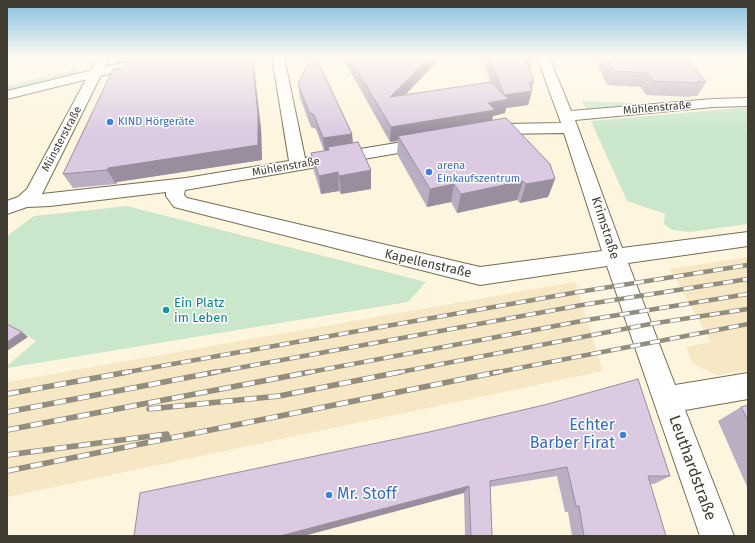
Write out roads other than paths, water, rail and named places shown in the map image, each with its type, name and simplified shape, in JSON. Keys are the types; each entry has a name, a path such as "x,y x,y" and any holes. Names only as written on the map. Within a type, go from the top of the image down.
{"street":[{"path":"7,94 42,82"},
{"name":"Münsterstraße","path":"7,208 24,201 34,192 91,82"},
{"path":"283,82 298,164"},
{"name":"Krimstraße","path":"553,82 568,122 614,258 667,400"},
{"name":"Mühlenstraße","path":"472,135 503,129 713,103 748,102"},
{"name":"Mühlenstraße","path":"24,201 40,201 176,185 442,140"},
{"name":"Kapellenstraße","path":"176,185 175,196 181,203 474,275 492,275 748,239"},
{"path":"667,400 748,386"},
{"name":"Leuthardstraße","path":"667,400 717,536"}],"railway":[{"path":"122,373 578,292 748,265"},
{"path":"211,373 582,305 748,279"},
{"path":"305,373 587,320 748,294"},
{"path":"395,373 650,324 748,309"},
{"path":"494,373 748,324"},
{"path":"7,394 128,372"},
{"path":"7,412 216,372"},
{"path":"7,430 310,372"},
{"path":"149,409 279,396 400,372"},
{"path":"494,373 498,372"},
{"path":"7,471 494,373"},
{"path":"7,455 167,434"}],"place":[{"name":"KIND Hörgeräte","path":"110,122"},
{"name":"arena Einkaufszentrum","path":"429,172"},
{"name":"Ein Platz im Leben","path":"166,310"},
{"name":"Echter Barber Firat","path":"623,435"},
{"name":"Mr. Stoff","path":"329,495"}]}
